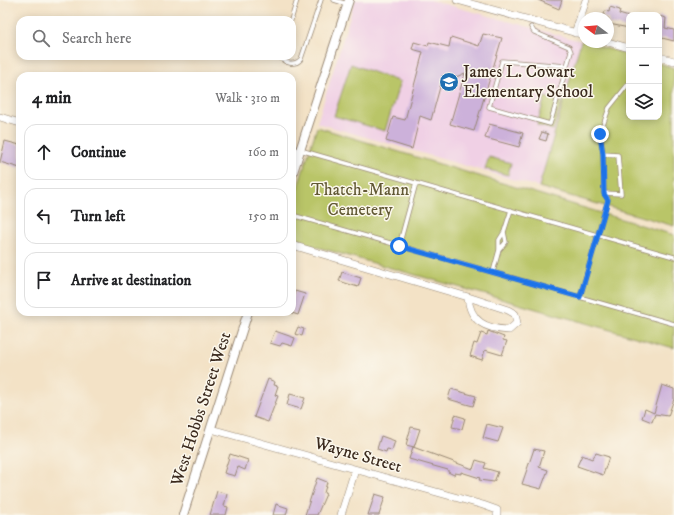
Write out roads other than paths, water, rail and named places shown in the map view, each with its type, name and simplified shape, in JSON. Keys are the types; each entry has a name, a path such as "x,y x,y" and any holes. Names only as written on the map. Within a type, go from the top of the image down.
{"street":[{"path":"457,0 578,33"},
{"path":"575,32 586,0"},
{"path":"296,162 348,2"},
{"path":"614,44 626,47"},
{"path":"662,58 674,61"},
{"path":"0,117 16,122"},
{"path":"296,246 468,297 508,310 516,314 517,323 509,330 498,329 481,323 474,318 469,309 468,297"},
{"name":"West Hobbs Street West","path":"183,515 247,316"},
{"name":"Wayne Street","path":"211,430 355,470 497,513"},
{"path":"342,515 355,470"}],"lane":[{"path":"292,16 297,0"},
{"path":"282,60 290,63 298,62 301,59 321,0"},
{"path":"334,0 348,2"},
{"path":"531,27 534,32 569,46 571,52 567,66 550,124 489,108 502,61 567,66"},
{"path":"580,297 608,200 604,194 603,154 600,134 609,108 627,84"},
{"path":"300,150 674,257"},
{"path":"603,154 618,155 621,194 604,194"},
{"path":"399,246 416,183"},
{"path":"500,250 498,240 504,232 511,210"},
{"path":"296,216 674,324"},
{"path":"493,272 500,250 506,242 504,232"}],"place":[{"name":"James L. Cowart Elementary School","path":"449,82"}],"park label":[{"name":"Thatch-Mann Cemetery","path":"360,200"}]}
